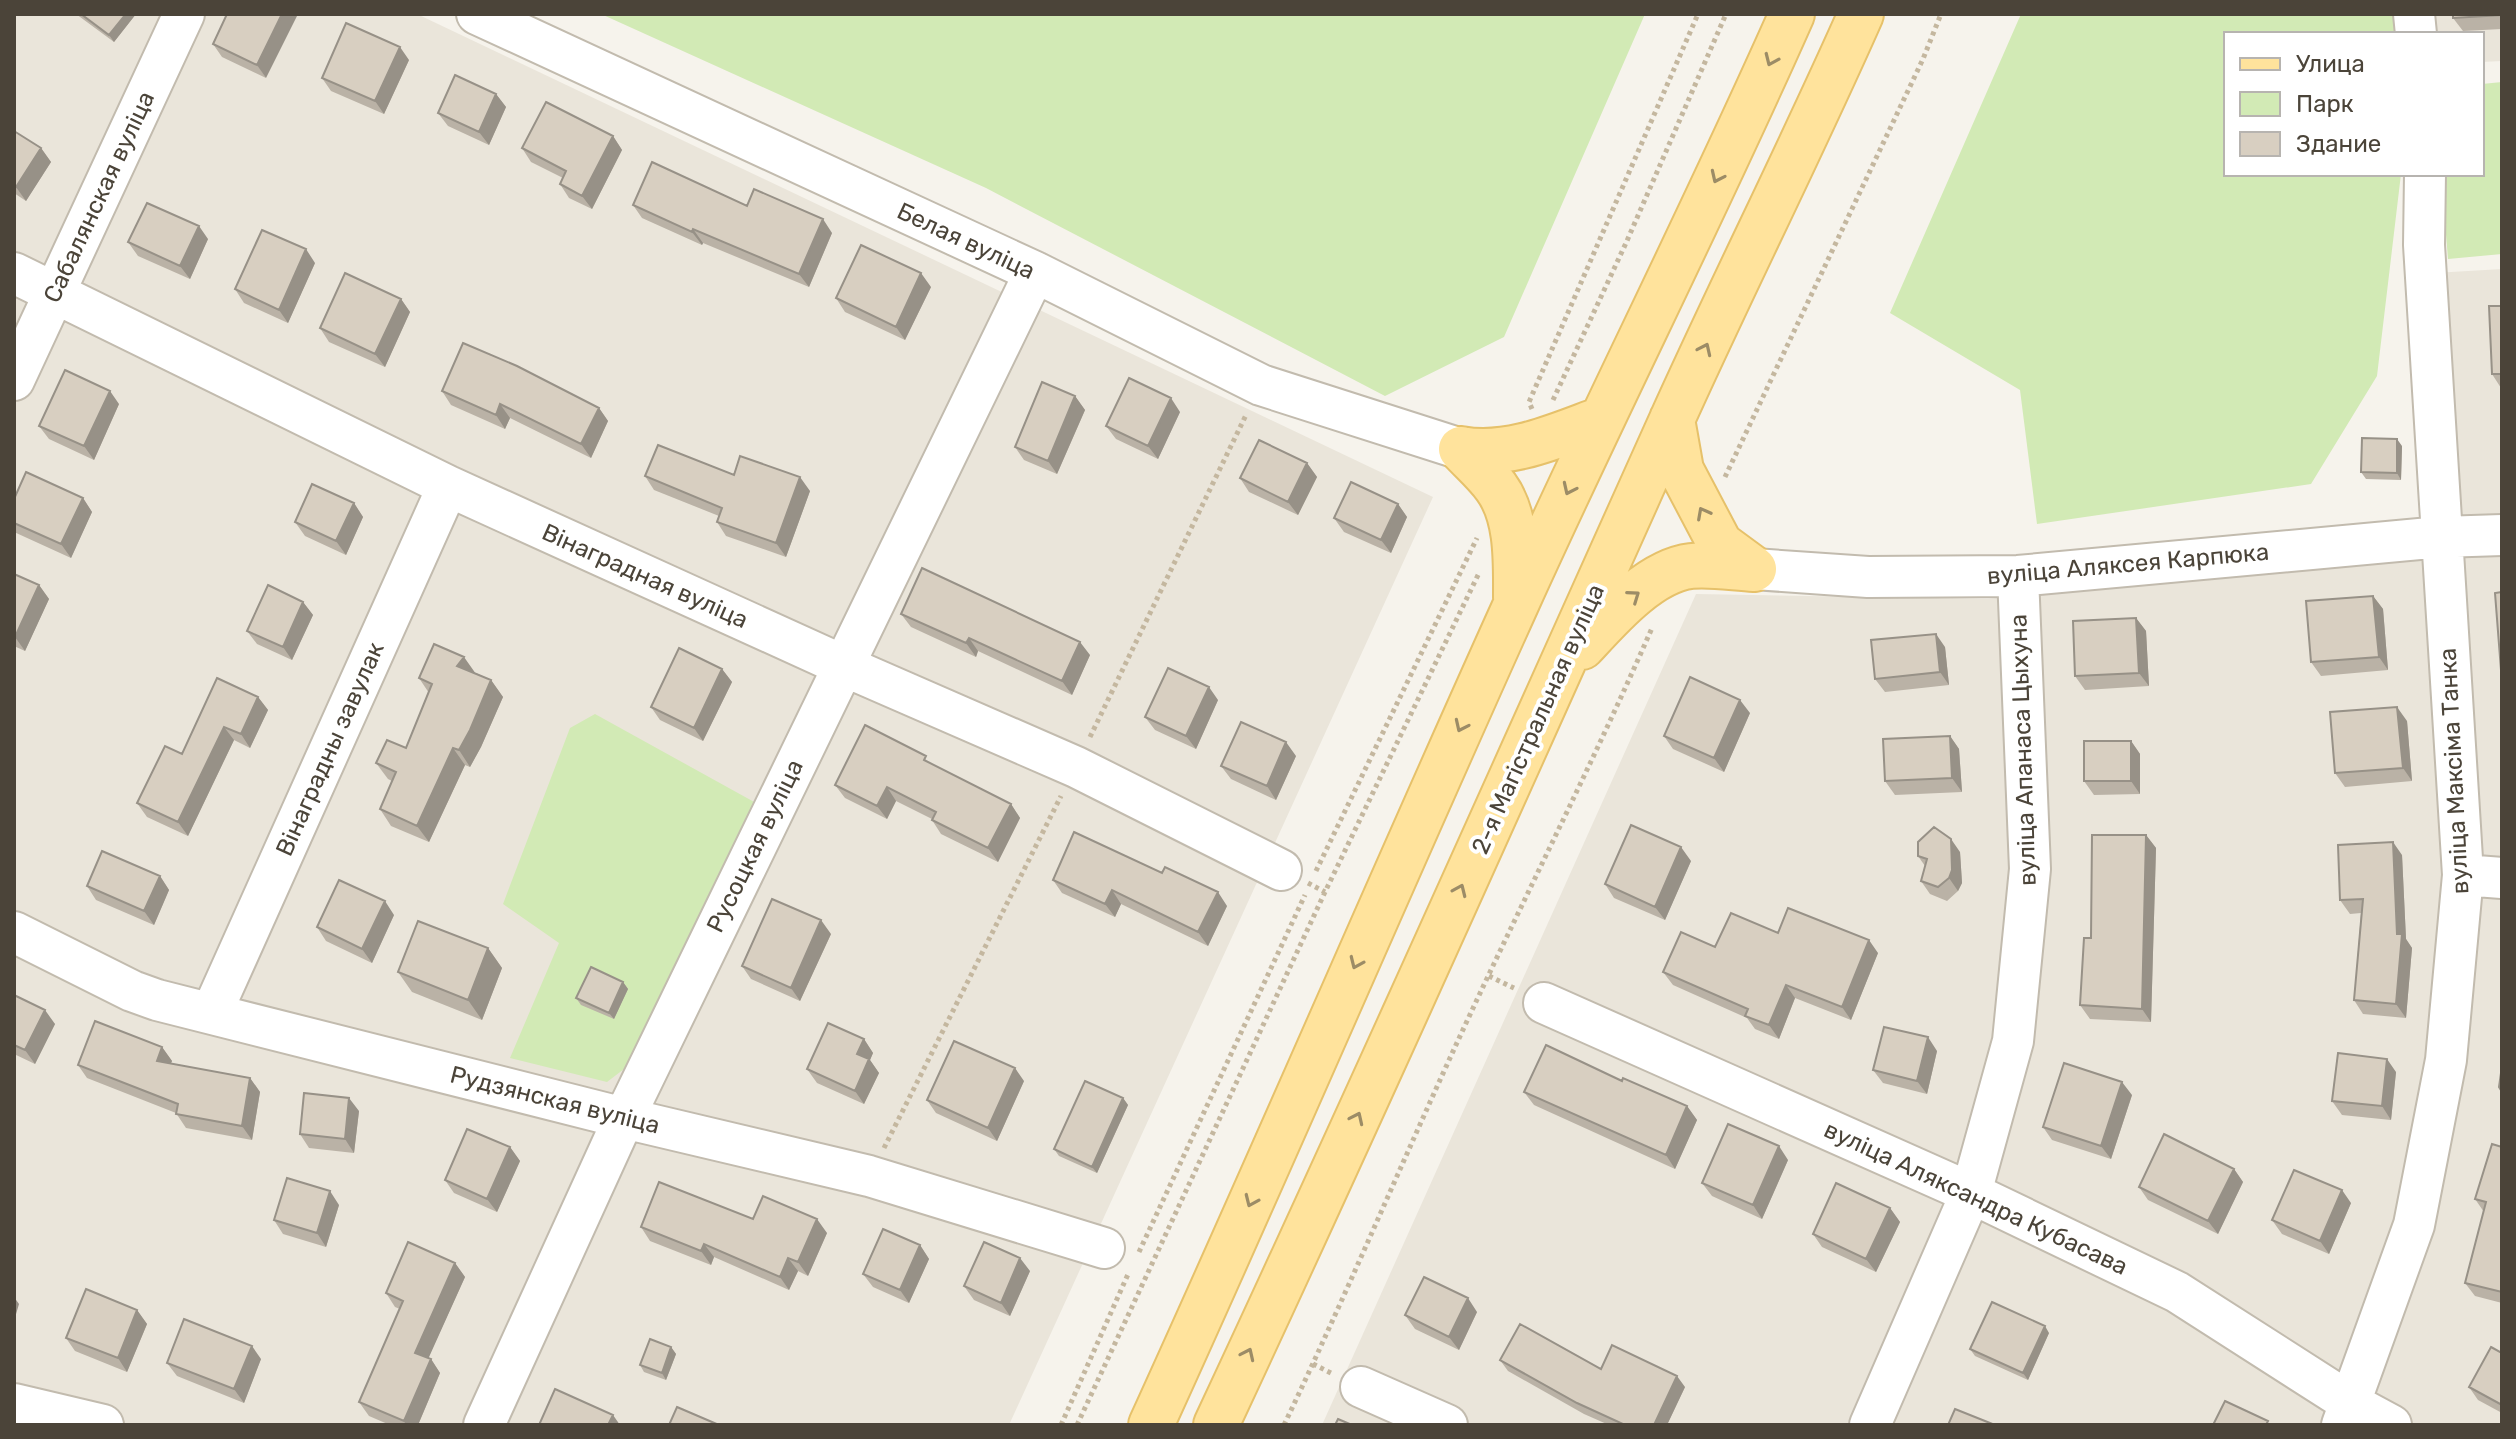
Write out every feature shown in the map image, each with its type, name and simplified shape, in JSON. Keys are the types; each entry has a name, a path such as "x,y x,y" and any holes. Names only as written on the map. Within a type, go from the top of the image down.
{"main road":[{"path":"1151,1425 1516,604 1792,14"},
{"name":"2-я Магістральная вуліца","path":"1216,1425 1560,672 1672,419 1811,127 1861,14"},
{"path":"1461,449 1482,453 1546,426 1602,419"},
{"path":"1672,419 1681,470 1707,521 1720,544 1754,569"},
{"path":"1461,449 1497,488 1509,516 1516,551 1516,604"},
{"path":"1560,672 1622,604 1661,577 1690,566 1754,569"}],"street":[{"name":"Сабалянская вуліца","path":"14,380 184,14"},
{"name":"Белая вуліца","path":"477,14 1035,272 1261,385 1461,449"},
{"name":"вуліца Максіма Танка","path":"2347,1414 2414,1225 2483,876 2441,537 2424,245 2425,176"},
{"name":"Русоцкая вуліца","path":"484,1425 624,1118 1035,272"},
{"name":"Вінаградная вуліца","path":"14,273 448,486 842,665 1076,767 1281,870"},
{"name":"Вінаградны завулак","path":"212,1012 448,486"},
{"name":"вуліца Аляксея Карпюка","path":"1754,569 1868,577 2018,576 2441,537 2502,535"},
{"name":"вуліца Апанаса Цыхуна","path":"1870,1425 1971,1193 2013,1041 2030,869 2018,576"},
{"name":"Рудзянская вуліца","path":"14,932 132,991 157,1000 624,1118 869,1176 1104,1248"},
{"name":"вуліца Аляксандра Кубасава","path":"1544,1003 1971,1193 2177,1292 2347,1414 2391,1425"},
{"path":"1361,1387 1447,1425"},
{"path":"14,1404 103,1425"}],"path":[{"path":"1546,426 1529,402 1698,14"},
{"path":"1546,426 1726,14"},
{"path":"1719,486 1727,475 1923,59 1941,14"},
{"path":"1061,1425 1304,898 1483,526 1509,516"},
{"path":"1077,1425 1313,917 1474,583"},
{"path":"1284,1425 1332,1326 1474,1007 1613,719 1657,617"}],"shaded area":[{"path":"14,14 417,14 1433,497 1009,1425 14,1425"},
{"path":"2432,14 2502,14 2502,61 2484,62 2484,32 2433,32"},
{"path":"2502,269 2502,1425 1322,1425 1696,594 1988,599 2453,556 2434,273"}],"green space":[{"path":"601,14 1645,14 1504,337 1385,396 986,188"},
{"path":"2021,14 2395,14 2397,32 2224,32 2224,176 2401,176 2377,376 2311,484 2037,524 2020,390 1890,313"},
{"path":"2502,82 2502,254 2448,259 2441,176 2484,176 2484,84"},
{"path":"595,714 756,803 624,1069 607,1082 510,1058 559,943 503,904 570,728"}],"building":[{"path":"81,14 126,14 109,35"},
{"path":"227,14 282,14 257,65 213,44"},
{"path":"2453,14 2502,14 2502,15 2453,18"},
{"path":"346,23 400,47 375,101 322,78"},
{"path":"455,75 496,94 479,132 438,113"},
{"path":"546,102 613,136 582,196 560,184 566,171 522,148"},
{"path":"14,131 41,148 16,187 14,186"},
{"path":"652,162 747,206 754,189 823,219 799,274 633,205"},
{"path":"147,203 199,226 180,266 128,242"},
{"path":"262,230 306,249 279,310 235,289"},
{"path":"861,245 921,273 896,327 836,298"},
{"path":"345,273 401,299 375,354 320,328"},
{"path":"2489,306 2502,306 2502,374 2492,374"},
{"path":"463,343 517,366 599,408 581,444 500,404 496,415 442,391"},
{"path":"65,370 110,391 84,446 39,426"},
{"path":"1129,378 1171,398 1148,446 1106,426"},
{"path":"1042,382 1075,396 1048,461 1015,447"},
{"path":"2362,438 2397,439 2397,473 2361,472"},
{"path":"1259,440 1307,463 1288,502 1240,478"},
{"path":"658,445 734,475 740,456 800,477 776,543 717,522 722,508 645,476"},
{"path":"26,472 83,498 61,544 14,523 14,499"},
{"path":"1351,482 1398,504 1381,540 1334,518"},
{"path":"312,484 354,503 336,541 295,522"},
{"path":"922,568 1080,642 1062,681 969,638 966,643 901,614"},
{"path":"14,574 39,585 15,637 14,637"},
{"path":"268,585 303,602 283,647 247,631"},
{"path":"2502,592 2502,683 2495,593"},
{"path":"2373,596 2379,657 2311,662 2306,601"},
{"path":"2136,618 2139,673 2075,676 2073,621"},
{"path":"1936,634 1940,672 1875,679 1871,640"},
{"path":"434,644 464,657 457,666 491,680 470,730 459,750 453,748 417,826 380,809 396,772 376,763 387,740 406,748 432,684 419,678"},
{"path":"679,648 722,669 694,728 651,707"},
{"path":"1168,668 1209,687 1186,736 1145,717"},
{"path":"1690,677 1740,700 1714,758 1664,736"},
{"path":"217,678 258,697 241,734 224,727 178,822 137,803 165,746 182,754"},
{"path":"2397,707 2403,768 2335,773 2330,712"},
{"path":"1241,722 1286,742 1267,786 1221,766"},
{"path":"865,725 926,756 924,760 1011,804 988,848 932,820 936,812 887,787 877,806 835,785"},
{"path":"1950,736 1952,778 1885,781 1883,739"},
{"path":"2084,741 2131,741 2131,781 2084,781"},
{"path":"1631,825 1681,847 1655,907 1605,884"},
{"path":"1934,827 1951,839 1952,870 1949,878 1938,887 1921,881 1927,859 1918,856 1918,842"},
{"path":"1074,832 1162,873 1165,867 1218,892 1198,932 1112,890 1105,904 1053,880"},
{"path":"2092,835 2146,835 2142,1009 2080,1005 2084,938 2091,938"},
{"path":"2393,842 2397,934 2402,934 2396,1004 2354,1000 2363,899 2340,900 2338,845"},
{"path":"102,851 160,876 144,911 87,886"},
{"path":"339,880 385,901 362,949 317,927"},
{"path":"772,899 821,920 791,988 742,966"},
{"path":"1788,908 1869,940 1842,1007 1786,985 1769,1025 1745,1016 1748,1009 1663,972 1681,932 1715,947 1731,913 1778,933"},
{"path":"418,921 488,948 468,1000 398,972"},
{"path":"591,967 623,982 609,1013 576,998"},
{"path":"14,995 45,1010 25,1050 14,1045"},
{"path":"95,1021 162,1047 157,1061 250,1078 242,1126 176,1114 178,1104 78,1065"},
{"path":"828,1023 864,1039 857,1054 869,1059 855,1091 807,1069"},
{"path":"1884,1027 1928,1037 1917,1081 1873,1070"},
{"path":"954,1041 1015,1068 988,1128 927,1100"},
{"path":"1546,1045 1622,1081 1623,1078 1687,1106 1666,1155 1524,1092"},
{"path":"2338,1053 2387,1059 2382,1106 2332,1101"},
{"path":"2064,1063 2122,1082 2101,1146 2043,1127"},
{"path":"1085,1081 1123,1098 1092,1167 1054,1149"},
{"path":"304,1093 349,1098 345,1139 300,1134"},
{"path":"1728,1124 1779,1146 1753,1205 1702,1183"},
{"path":"467,1129 510,1147 487,1199 445,1180"},
{"path":"2164,1134 2234,1169 2208,1221 2139,1187"},
{"path":"2492,1144 2502,1147 2502,1292 2465,1283 2486,1202 2475,1199"},
{"path":"2294,1170 2342,1190 2320,1241 2272,1220"},
{"path":"287,1178 330,1191 317,1233 274,1220"},
{"path":"659,1182 753,1219 763,1196 817,1219 798,1262 788,1258 780,1277 704,1244 701,1251 641,1227"},
{"path":"1836,1183 1890,1208 1866,1259 1813,1234"},
{"path":"883,1229 920,1245 900,1290 863,1274"},
{"path":"408,1242 455,1263 415,1353 431,1359 404,1421 359,1402 403,1301 386,1293"},
{"path":"984,1242 1020,1258 1001,1303 964,1286"},
{"path":"1424,1277 1468,1298 1449,1337 1405,1315"},
{"path":"86,1289 137,1310 118,1358 66,1338"},
{"path":"1992,1302 2045,1326 2023,1373 1970,1349"},
{"path":"184,1319 252,1346 234,1389 167,1363"},
{"path":"1520,1324 1601,1369 1612,1345 1677,1376 1654,1425 1625,1425 1577,1403 1500,1360"},
{"path":"650,1339 671,1347 662,1373 640,1365"},
{"path":"2491,1347 2502,1353 2502,1405 2469,1387"},
{"path":"555,1389 613,1415 608,1425 539,1425"},
{"path":"2225,1401 2268,1421 2266,1425 2213,1425"},
{"path":"677,1407 719,1425 669,1425"},
{"path":"1955,1409 1995,1425 1948,1425"},
{"path":"1338,1419 1352,1425 1335,1425"}]}
